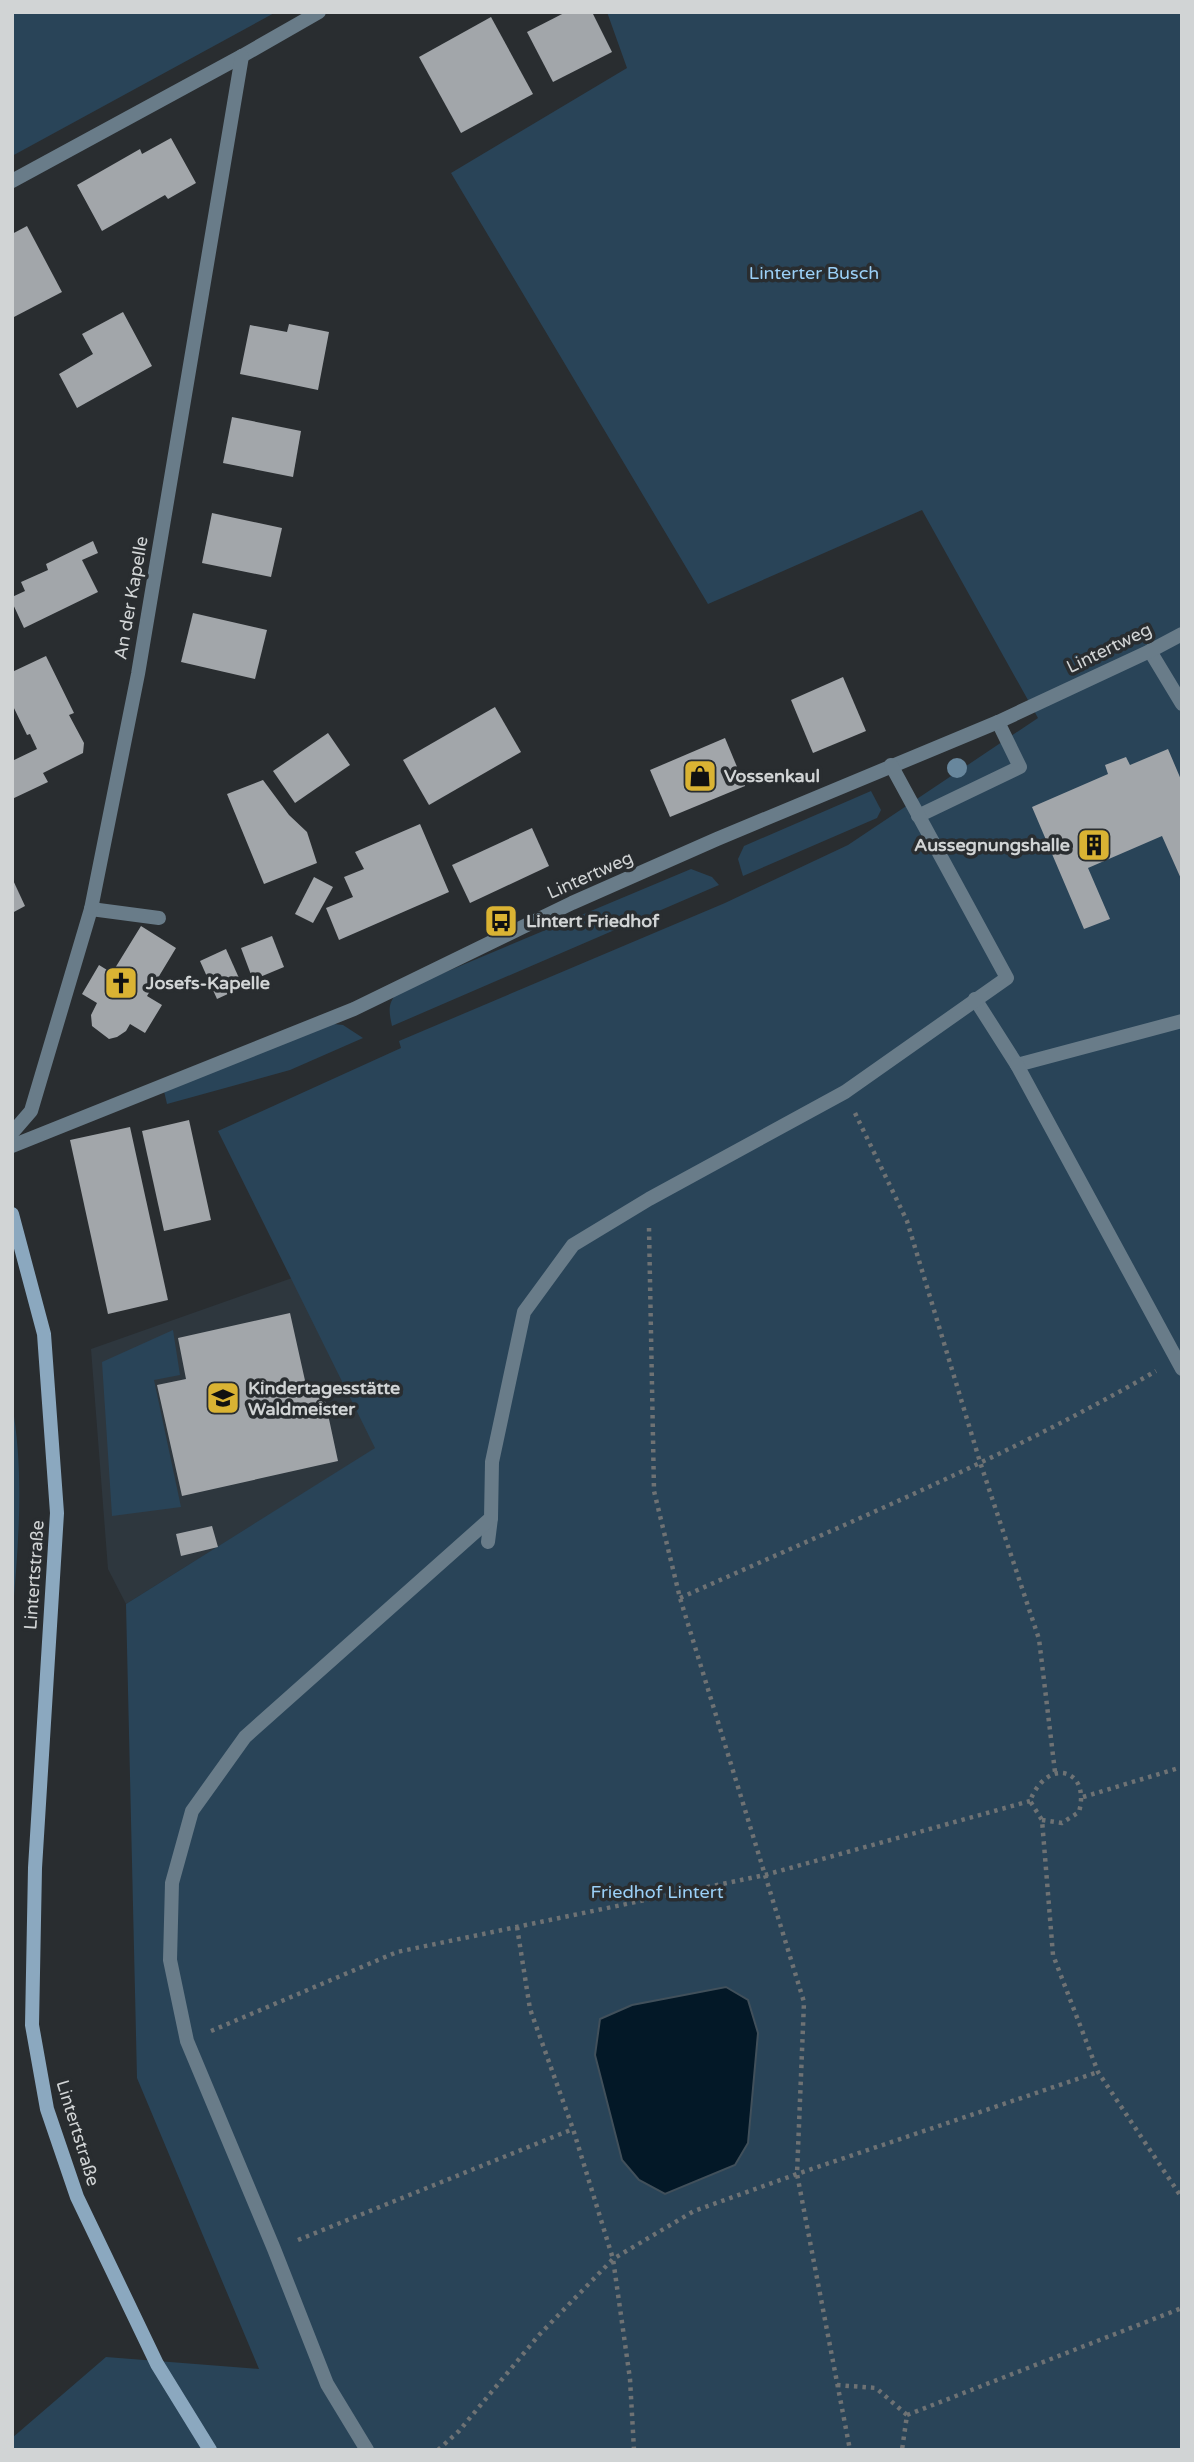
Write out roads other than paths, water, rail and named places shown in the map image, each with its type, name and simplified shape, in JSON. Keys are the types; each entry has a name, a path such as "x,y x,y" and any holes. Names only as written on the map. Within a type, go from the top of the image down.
{"main road":[{"name":"Lintertstraße","path":"12,1214 44,1334 57,1513 35,1868 32,2025 47,2109 77,2197 157,2364 210,2450"}],"street":[{"path":"12,181 319,12"},
{"name":"An der Kapelle","path":"12,1133 31,1111 91,909 138,674 242,56"},
{"name":"Lintertweg","path":"12,1146 354,1009 572,903 891,765 998,722 1182,634"},
{"path":"1150,651 1182,704"},
{"path":"918,816 1020,767 998,722"},
{"path":"488,1542 492,1462 524,1312 573,1245 649,1199 845,1092 1007,978 891,765"},
{"path":"91,909 159,918"},
{"path":"975,999 1017,1065 1179,1365"},
{"path":"1017,1065 1182,1021"},
{"path":"367,2450 327,2384 187,2041 170,1960 172,1884 192,1811 245,1737 491,1518"}],"place":[{"name":"Vossenkaul","path":"700,776"},
{"name":"Aussegnungshalle","path":"1094,845"},
{"name":"Lintert Friedhof","path":"501,921"},
{"name":"Josefs-Kapelle","path":"121,983"},
{"name":"Kindertagesstätte Waldmeister","path":"223,1398"}],"park label":[{"name":"Linterter Busch","path":"814,273"},
{"name":"Friedhof Lintert","path":"657,1892"}]}
